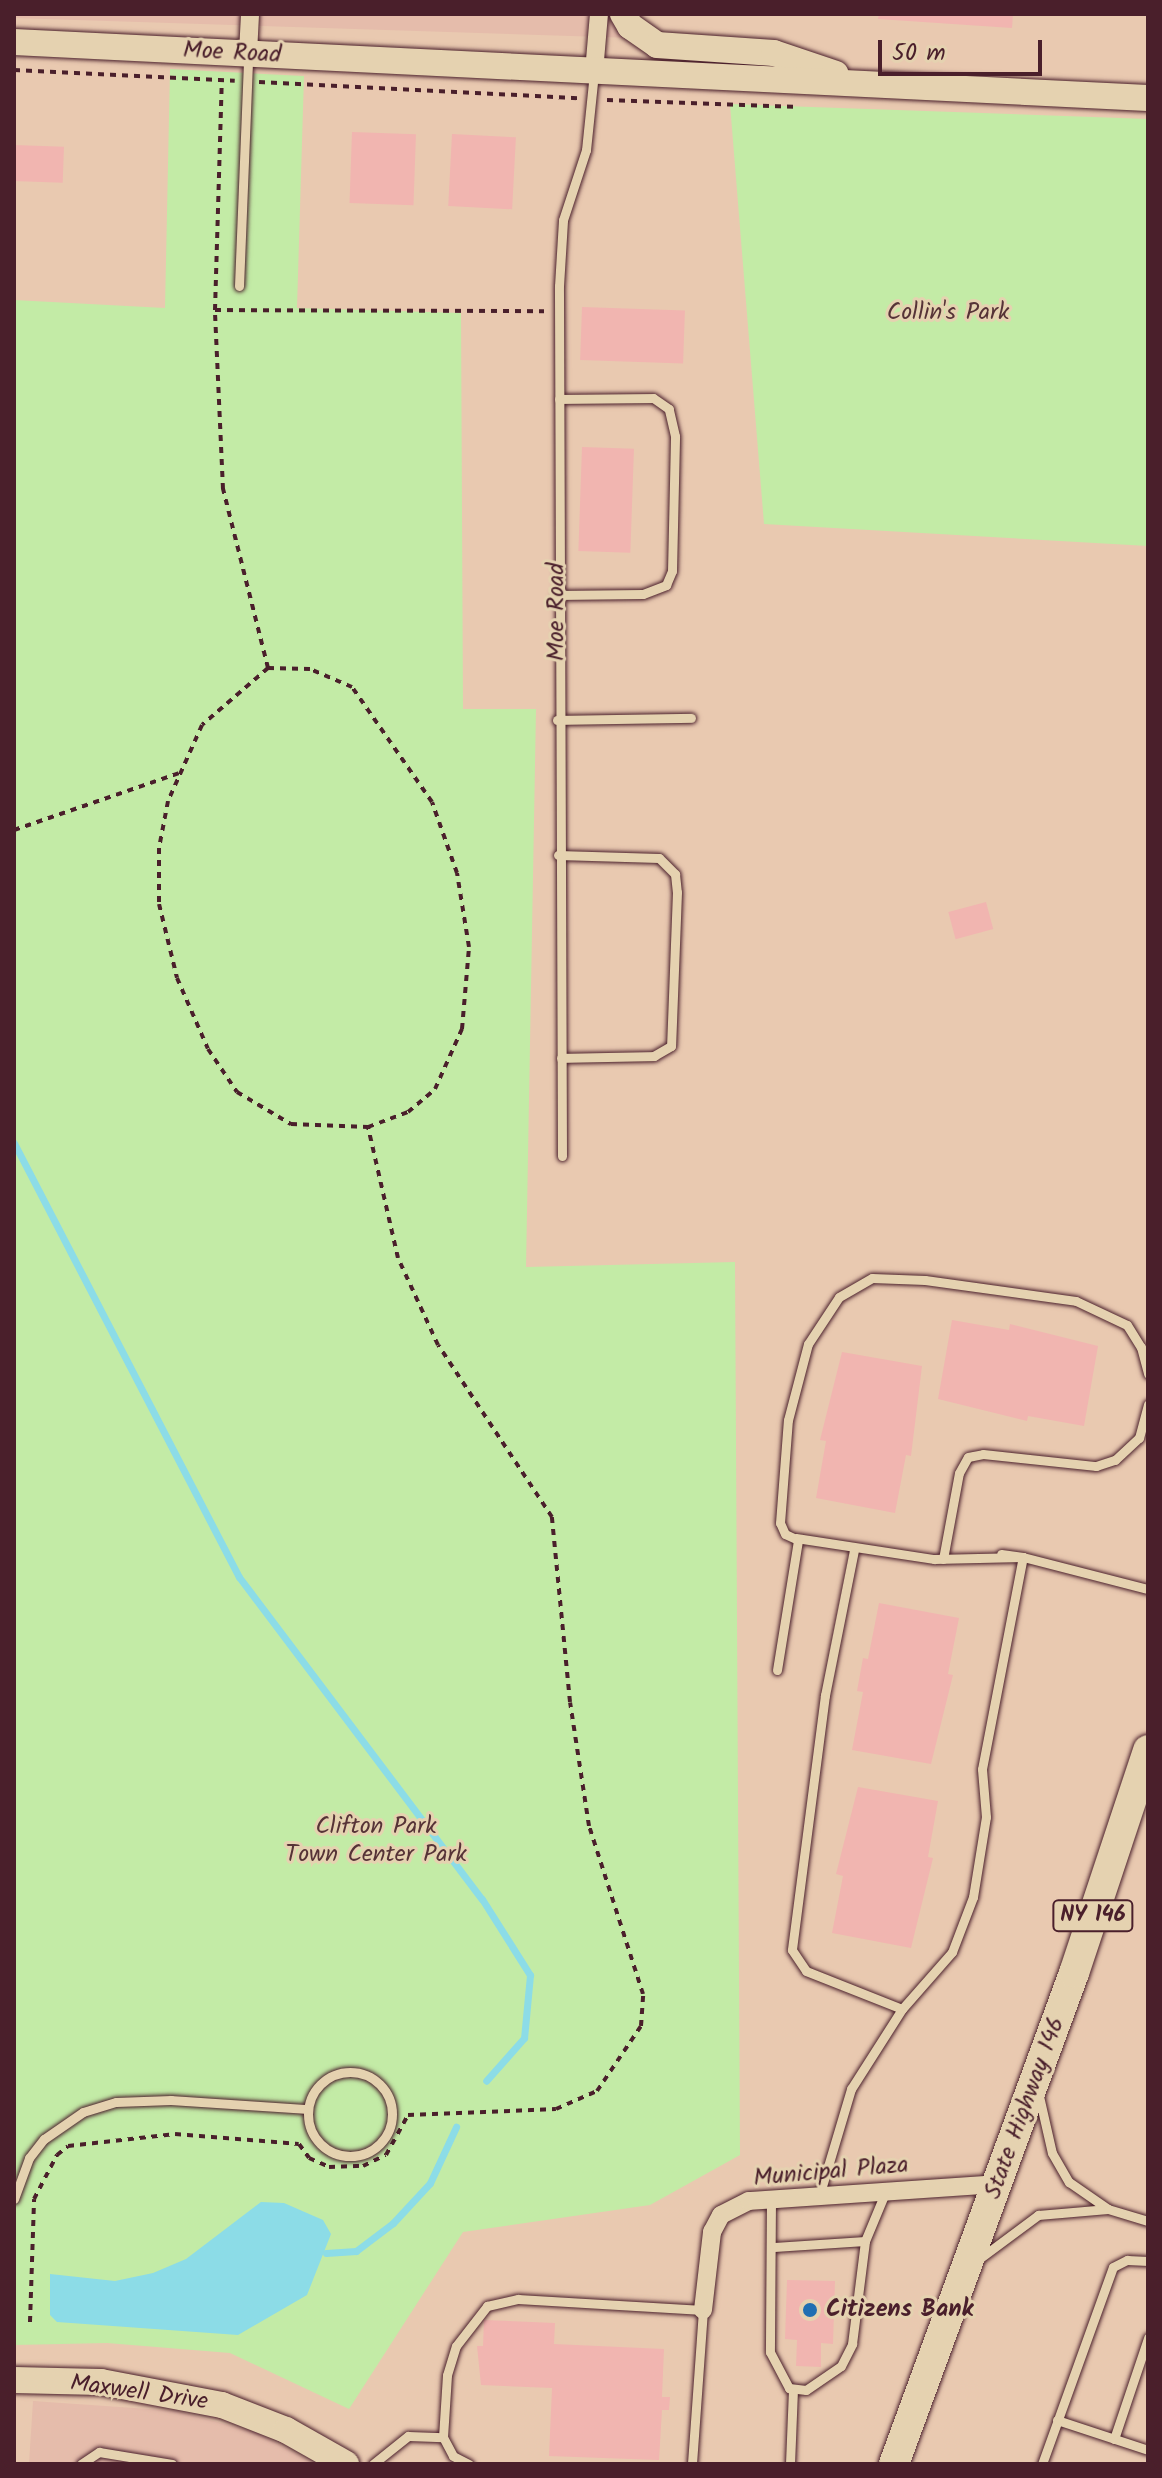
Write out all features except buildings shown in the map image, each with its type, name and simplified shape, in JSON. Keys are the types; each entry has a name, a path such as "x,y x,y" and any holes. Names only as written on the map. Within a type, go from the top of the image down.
{"main road":[{"name":"State Highway 146","path":"894,2464 1035,2081 1148,1750"}],"street":[{"path":"248,53 250,14"},
{"path":"594,72 599,14"},
{"path":"623,14 630,26 657,45 774,53 862,83"},
{"name":"Moe Road","path":"14,42 1148,98"},
{"name":"Municipal Plaza","path":"703,2310 707,2251 721,2215 749,2201 820,2193 998,2184"},
{"name":"Maxwell Drive","path":"14,2380 101,2382 222,2405 286,2430 346,2464"}],"lane":[{"path":"239,286 248,53"},
{"name":"Moe Road","path":"562,1156 557,720 559,311 563,220 586,150 594,72"},
{"path":"557,595 643,594 666,585 672,571 675,436 669,409 653,398 559,399"},
{"path":"557,720 691,718"},
{"path":"558,855 659,858 675,874 677,892 671,1046 654,1056 561,1058"},
{"path":"1148,1374 1141,1347 1127,1325 1097,1306 925,1280 872,1278 857,1283 826,1312 808,1344 788,1420 780,1523 785,1534 798,1540 854,1550 939,1559 1001,1554 1023,1557 1148,1589"},
{"path":"939,1559 962,1463 968,1457 983,1454 1096,1466 1115,1460 1139,1438 1148,1404"},
{"path":"777,1670 798,1540"},
{"path":"854,1550 825,1695 792,1950 806,1971 902,2009"},
{"path":"820,2193 851,2089 902,2009 952,1952 973,1897 986,1817 982,1769 1023,1557"},
{"path":"342,2072 355,2072 379,2083 392,2118 379,2145 353,2156 325,2148 315,2137 308,2109 319,2085 342,2072"},
{"path":"1035,2081 1057,2165 1069,2182 1108,2209 1148,2221"},
{"path":"14,2199 29,2158 44,2139 83,2112 116,2102 171,2100 308,2109"},
{"path":"793,2390 806,2390 829,2377 852,2344 865,2241 885,2191"},
{"path":"771,2199 774,2247 770,2352 774,2366 793,2390 790,2464"},
{"path":"967,2268 1038,2215 1108,2209"},
{"path":"774,2247 865,2241"},
{"path":"1044,2464 1113,2267 1127,2260 1148,2261"},
{"path":"469,2464 453,2456 443,2437 447,2375 456,2346 487,2306 518,2299 703,2310 692,2464"},
{"path":"1114,2439 1148,2338"},
{"path":"1057,2420 1148,2450"},
{"path":"373,2464 408,2436 443,2437"},
{"path":"81,2464 99,2452 172,2464"}],"path":[{"path":"222,80 215,310 223,489 268,668"},
{"path":"215,310 559,311"},
{"path":"268,668 310,669 352,687 432,802 457,873 469,947 462,1029 435,1089 408,1112 368,1127 291,1124 237,1092 208,1049 177,978 159,904 159,848 168,801 180,773 202,725 268,668"},
{"path":"14,830 180,773"},
{"path":"30,2322 34,2199 68,2146 175,2134 299,2144 309,2158 329,2167 363,2166 386,2155 408,2115 556,2109 597,2091 641,2026 643,1994 589,1826 570,1702 552,1517 438,1345 398,1258 368,1127"}],"shaded area":[{"path":"14,14 635,14 633,38 14,18"},
{"path":"33,2401 177,2411 258,2433 315,2464 29,2464"}],"green space":[{"name":"Clifton Park Town Center Park","path":"170,69 304,76 297,308 461,313 463,709 536,709 526,1267 735,1262 740,2155 650,2205 463,2232 349,2409 230,2353 107,2343 14,2345 14,300 165,308"},
{"name":"Collin's Park","path":"730,104 1148,119 1148,546 764,524"}],"water":[{"path":"261,2202 284,2203 323,2220 331,2234 307,2295 238,2335 57,2322 50,2315 50,2274 115,2281 153,2273 186,2259"}],"waterway":[{"path":"14,1143 239,1577 482,1899 530,1975 524,2038 486,2081"},
{"path":"326,2253 356,2251 393,2223 430,2183 456,2127"}],"place":[{"name":"Citizens Bank","path":"810,2310"}]}
